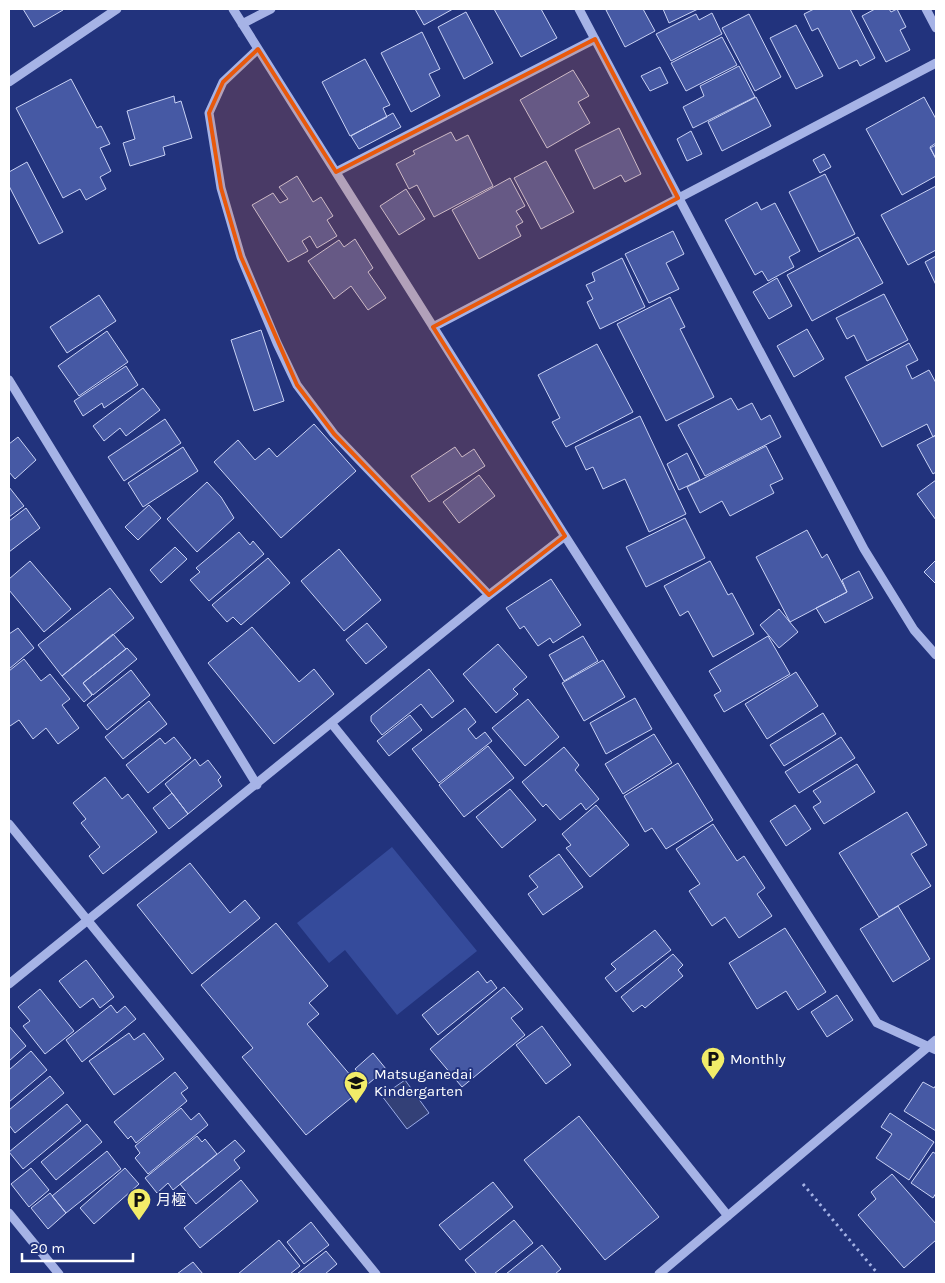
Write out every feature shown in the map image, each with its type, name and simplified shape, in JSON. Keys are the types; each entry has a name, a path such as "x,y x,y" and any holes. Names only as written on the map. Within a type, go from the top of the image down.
{"street":[{"path":"9,82 117,9"},
{"path":"233,9 565,536 877,1023 934,1045 659,1274"},
{"path":"242,24 271,9"},
{"path":"579,9 864,549 914,630 936,655"},
{"path":"926,9 936,28"},
{"path":"336,172 595,39"},
{"path":"258,48 223,82 209,113 221,188 241,257 277,343 297,385 334,434 489,595"},
{"path":"433,327 936,63"},
{"path":"9,380 257,785"},
{"path":"9,984 257,785 489,595 565,536"},
{"path":"332,724 728,1216"},
{"path":"9,824 376,1274"},
{"path":"9,1213 59,1274"}],"path":[{"path":"788,1166 878,1274"}],"highlighted area":[{"path":"595,39 678,198 433,327 565,536 489,595 334,434 297,385 241,257 221,188 209,113 223,82 258,49 336,172"}],"shaded area":[{"path":"392,847 477,951 397,1015 345,950 329,963 297,923"},
{"path":"405,1080 429,1113 407,1129 382,1096"}],"building":[{"path":"23,9 63,9 63,10 34,27"},
{"path":"415,9 453,9 424,25"},
{"path":"494,9 541,9 557,38 521,57"},
{"path":"643,9 655,31 625,47 606,10"},
{"path":"663,9 698,9 669,23"},
{"path":"814,9 850,9 875,58 860,66 857,60 839,69 818,28 812,31 804,14"},
{"path":"875,9 889,9 891,12 897,9 906,27 900,30 910,50 886,62 862,16"},
{"path":"466,12 493,63 464,79 438,27"},
{"path":"712,13 722,34 671,61 656,34 696,14 699,20"},
{"path":"749,14 781,77 755,91 722,28"},
{"path":"796,25 823,76 796,89 770,38"},
{"path":"422,32 440,69 429,74 440,96 411,112 381,53"},
{"path":"722,37 737,65 686,91 671,63"},
{"path":"365,59 390,105 383,108 387,117 350,136 322,82"},
{"path":"739,66 755,97 693,128 683,107 704,96 700,86"},
{"path":"660,67 668,83 650,91 641,76"},
{"path":"573,70 589,96 578,102 590,123 547,148 520,100"},
{"path":"71,79 97,128 101,126 110,144 100,148 111,171 100,177 106,189 86,200 80,189 63,198 16,108"},
{"path":"174,96 175,103 181,101 192,138 163,147 165,155 130,166 123,143 135,139 127,111"},
{"path":"756,97 771,126 722,151 708,122"},
{"path":"924,97 936,119 936,143 930,147 936,159 936,176 902,195 866,129"},
{"path":"393,113 401,127 359,149 351,136"},
{"path":"619,128 641,174 625,182 621,175 594,189 575,150"},
{"path":"691,131 702,154 687,161 677,139"},
{"path":"451,132 456,141 468,135 493,186 434,217 417,185 409,189 396,164 415,154 413,151"},
{"path":"936,145 936,159 930,148"},
{"path":"824,154 831,167 820,173 813,160"},
{"path":"546,161 574,212 541,229 514,178"},
{"path":"27,162 63,232 39,244 9,186 9,172"},
{"path":"825,174 855,234 819,252 789,192"},
{"path":"297,176 313,202 321,197 333,216 327,220 337,236 317,248 310,236 302,241 308,251 288,262 252,205 273,193 280,203 288,199 279,187"},
{"path":"510,178 525,206 516,211 523,222 516,226 521,236 479,259 452,210"},
{"path":"936,186 936,250 908,265 881,215"},
{"path":"406,189 425,219 399,235 380,206"},
{"path":"757,202 761,210 775,203 800,251 789,257 794,267 768,281 762,271 755,275 725,220"},
{"path":"673,231 684,254 666,263 679,289 649,303 625,254"},
{"path":"858,237 883,283 812,321 787,275"},
{"path":"355,239 373,268 368,272 386,298 368,310 351,286 334,299 308,261 339,240 344,247"},
{"path":"936,256 936,285 925,262"},
{"path":"622,258 645,307 600,329 587,302 593,299 586,285 595,281 592,273"},
{"path":"777,278 792,306 769,319 753,292"},
{"path":"884,294 908,340 867,361 854,335 847,339 836,318"},
{"path":"99,295 116,321 67,353 50,327"},
{"path":"670,297 685,327 680,329 714,397 666,421 617,324"},
{"path":"807,329 824,359 794,377 777,346"},
{"path":"261,330 284,401 254,411 231,340"},
{"path":"107,331 128,362 79,396 58,366"},
{"path":"909,343 918,360 906,366 912,379 929,370 936,383 936,435 933,437 927,424 882,447 845,377"},
{"path":"597,344 633,412 566,447 552,422 560,418 538,375"},
{"path":"126,366 138,385 104,408 102,403 83,416 74,401"},
{"path":"143,388 160,410 126,436 120,428 104,441 93,426"},
{"path":"731,398 738,410 752,403 761,420 770,415 781,437 705,476 678,425"},
{"path":"640,416 686,514 649,532 625,479 603,489 593,467 586,470 575,447"},
{"path":"165,419 181,443 124,481 108,457"},
{"path":"314,424 356,471 281,538 214,462 238,440 255,460 269,448 277,457"},
{"path":"936,435 936,472 933,474 917,445"},
{"path":"18,437 36,460 15,479 9,472 9,444"},
{"path":"766,446 783,479 770,485 774,493 730,516 722,501 700,513 687,487"},
{"path":"183,447 198,471 143,507 128,483"},
{"path":"455,447 462,457 474,449 485,466 429,502 411,476"},
{"path":"687,453 700,480 679,490 667,464"},
{"path":"479,475 495,496 459,523 443,502"},
{"path":"936,480 936,520 917,494"},
{"path":"207,482 221,497 234,518 197,552 167,519"},
{"path":"9,487 24,506 9,517"},
{"path":"149,505 161,518 138,540 125,527"},
{"path":"26,508 40,528 9,552 9,521"},
{"path":"685,518 705,558 646,587 626,547"},
{"path":"807,530 822,558 827,554 847,592 790,622 756,557"},
{"path":"239,532 250,545 253,541 264,554 209,601 190,580 200,572 196,568"},
{"path":"175,547 187,559 161,583 150,570"},
{"path":"339,549 381,600 344,631 301,581"},
{"path":"268,558 290,583 241,625 233,617 227,622 212,605"},
{"path":"936,560 936,584 924,572"},
{"path":"30,561 71,609 44,632 9,590 9,579"},
{"path":"710,561 728,595 732,593 754,634 713,657 688,611 680,616 664,586"},
{"path":"859,571 873,598 825,623 816,608 847,592 842,580"},
{"path":"551,579 581,625 553,643 550,638 538,646 524,626 520,629 506,608"},
{"path":"110,588 134,618 62,676 38,645"},
{"path":"779,609 798,632 779,648 760,625"},
{"path":"367,623 387,647 366,664 346,640"},
{"path":"252,627 299,682 314,669 334,694 274,744 208,663"},
{"path":"18,628 34,648 9,669 9,634"},
{"path":"113,634 126,649 83,683 92,695 84,702 62,676"},
{"path":"583,636 598,661 564,681 549,655"},
{"path":"768,636 790,674 724,712 714,695 721,691 709,671"},
{"path":"498,644 527,677 513,689 518,694 496,713 463,674"},
{"path":"127,648 137,659 93,695 83,683"},
{"path":"24,659 41,681 50,674 70,699 62,705 79,728 58,744 46,728 33,739 19,720 9,725 9,671"},
{"path":"603,660 625,697 584,721 562,683"},
{"path":"429,669 454,701 432,718 421,704 382,735 371,721 371,716"},
{"path":"131,670 150,695 107,730 87,705"},
{"path":"796,672 818,706 767,739 745,704"},
{"path":"635,698 652,729 606,754 590,723"},
{"path":"528,699 559,737 525,766 492,728"},
{"path":"149,701 167,724 123,759 105,737"},
{"path":"465,708 476,722 468,729 476,739 485,732 492,741 439,783 412,749"},
{"path":"823,713 836,734 784,766 770,745"},
{"path":"410,715 422,730 389,756 377,741"},
{"path":"654,734 672,763 623,794 605,764"},
{"path":"174,737 191,758 148,793 126,765 160,738 165,744"},
{"path":"841,737 855,758 799,793 785,772"},
{"path":"488,746 514,778 464,817 439,785"},
{"path":"564,747 579,765 575,770 599,799 586,810 581,803 560,820 546,804 543,807 522,782"},
{"path":"195,759 200,766 208,760 221,777 218,780 222,786 188,814 165,784"},
{"path":"678,763 713,820 666,849 652,828 645,832 624,796"},
{"path":"857,764 875,792 824,824 813,807 821,802 813,791"},
{"path":"105,777 122,799 128,794 157,832 103,874 89,856 100,847 81,823 86,819 73,803"},
{"path":"510,789 536,820 502,848 476,817"},
{"path":"172,793 188,814 169,829 153,808"},
{"path":"596,805 629,845 590,877 566,848 571,845 562,834"},
{"path":"795,805 811,829 786,846 770,821"},
{"path":"907,812 927,845 911,854 931,886 879,917 839,853"},
{"path":"713,824 737,861 744,856 765,888 757,894 772,916 739,938 725,917 712,926 689,891 700,884 676,849"},
{"path":"559,854 583,887 543,915 528,894 538,887 529,876"},
{"path":"190,863 230,913 245,900 260,918 192,974 137,905"},
{"path":"898,906 930,959 893,982 860,929"},
{"path":"276,923 328,986 309,1003 319,1014 307,1024 362,1089 306,1135 242,1057 253,1048 201,985"},
{"path":"785,928 826,992 798,1010 786,991 757,1009 729,963"},
{"path":"655,930 671,950 616,992 605,978 616,969 611,964"},
{"path":"673,954 683,965 678,970 683,976 645,1008 642,1005 633,1012 621,997"},
{"path":"86,960 114,997 100,1008 93,998 80,1008 59,981"},
{"path":"478,971 487,983 491,980 497,988 438,1035 422,1015"},
{"path":"504,987 523,1009 511,1018 525,1035 462,1087 430,1049"},
{"path":"40,989 74,1031 45,1054 23,1026 30,1021 18,1007"},
{"path":"837,995 853,1020 827,1037 811,1012"},
{"path":"111,1005 117,1013 125,1006 136,1019 82,1062 66,1040"},
{"path":"9,1026 26,1046 9,1061"},
{"path":"542,1026 571,1065 546,1084 516,1045"},
{"path":"129,1033 134,1040 144,1033 164,1059 114,1095 89,1061"},
{"path":"31,1051 47,1070 9,1102 9,1070"},
{"path":"373,1053 386,1069 368,1084 355,1069"},
{"path":"175,1072 188,1088 181,1093 187,1101 136,1143 131,1136 128,1139 114,1122"},
{"path":"50,1076 64,1093 15,1133 9,1125 9,1110"},
{"path":"923,1082 934,1088 936,1085 936,1131 904,1111"},
{"path":"67,1104 81,1121 23,1169 9,1152"},
{"path":"181,1108 191,1120 199,1113 208,1125 148,1174 135,1158 140,1153 135,1146"},
{"path":"890,1113 934,1142 909,1180 876,1158 892,1134 881,1127"},
{"path":"579,1116 659,1217 605,1260 524,1160"},
{"path":"87,1124 102,1142 56,1180 41,1162"},
{"path":"197,1136 202,1142 205,1139 217,1154 173,1190 168,1183 157,1193 145,1178"},
{"path":"235,1140 245,1151 234,1160 240,1168 196,1204 180,1184"},
{"path":"107,1151 121,1169 66,1213 52,1196"},
{"path":"933,1152 936,1154 936,1193 933,1198 911,1183"},
{"path":"31,1168 49,1190 29,1207 11,1184"},
{"path":"125,1168 139,1184 94,1224 80,1208"},
{"path":"892,1174 936,1224 936,1240 904,1268 858,1215 876,1199 871,1192"},
{"path":"241,1180 258,1201 200,1248 184,1228"},
{"path":"493,1182 513,1207 460,1250 439,1225"},
{"path":"50,1193 66,1213 48,1229 31,1208"},
{"path":"514,1220 533,1243 494,1274 477,1274 465,1260"},
{"path":"311,1222 329,1245 304,1264 287,1242"},
{"path":"279,1240 300,1266 290,1274 238,1274"},
{"path":"542,1245 561,1269 555,1274 506,1274"},
{"path":"326,1251 337,1264 325,1274 297,1274"},
{"path":"193,1262 203,1274 177,1274"}],"place":[{"name":"Monthly","path":"713,1080"},
{"name":"Matsuganedai Kindergarten","path":"356,1104"},
{"name":"月極","path":"139,1221"}]}
